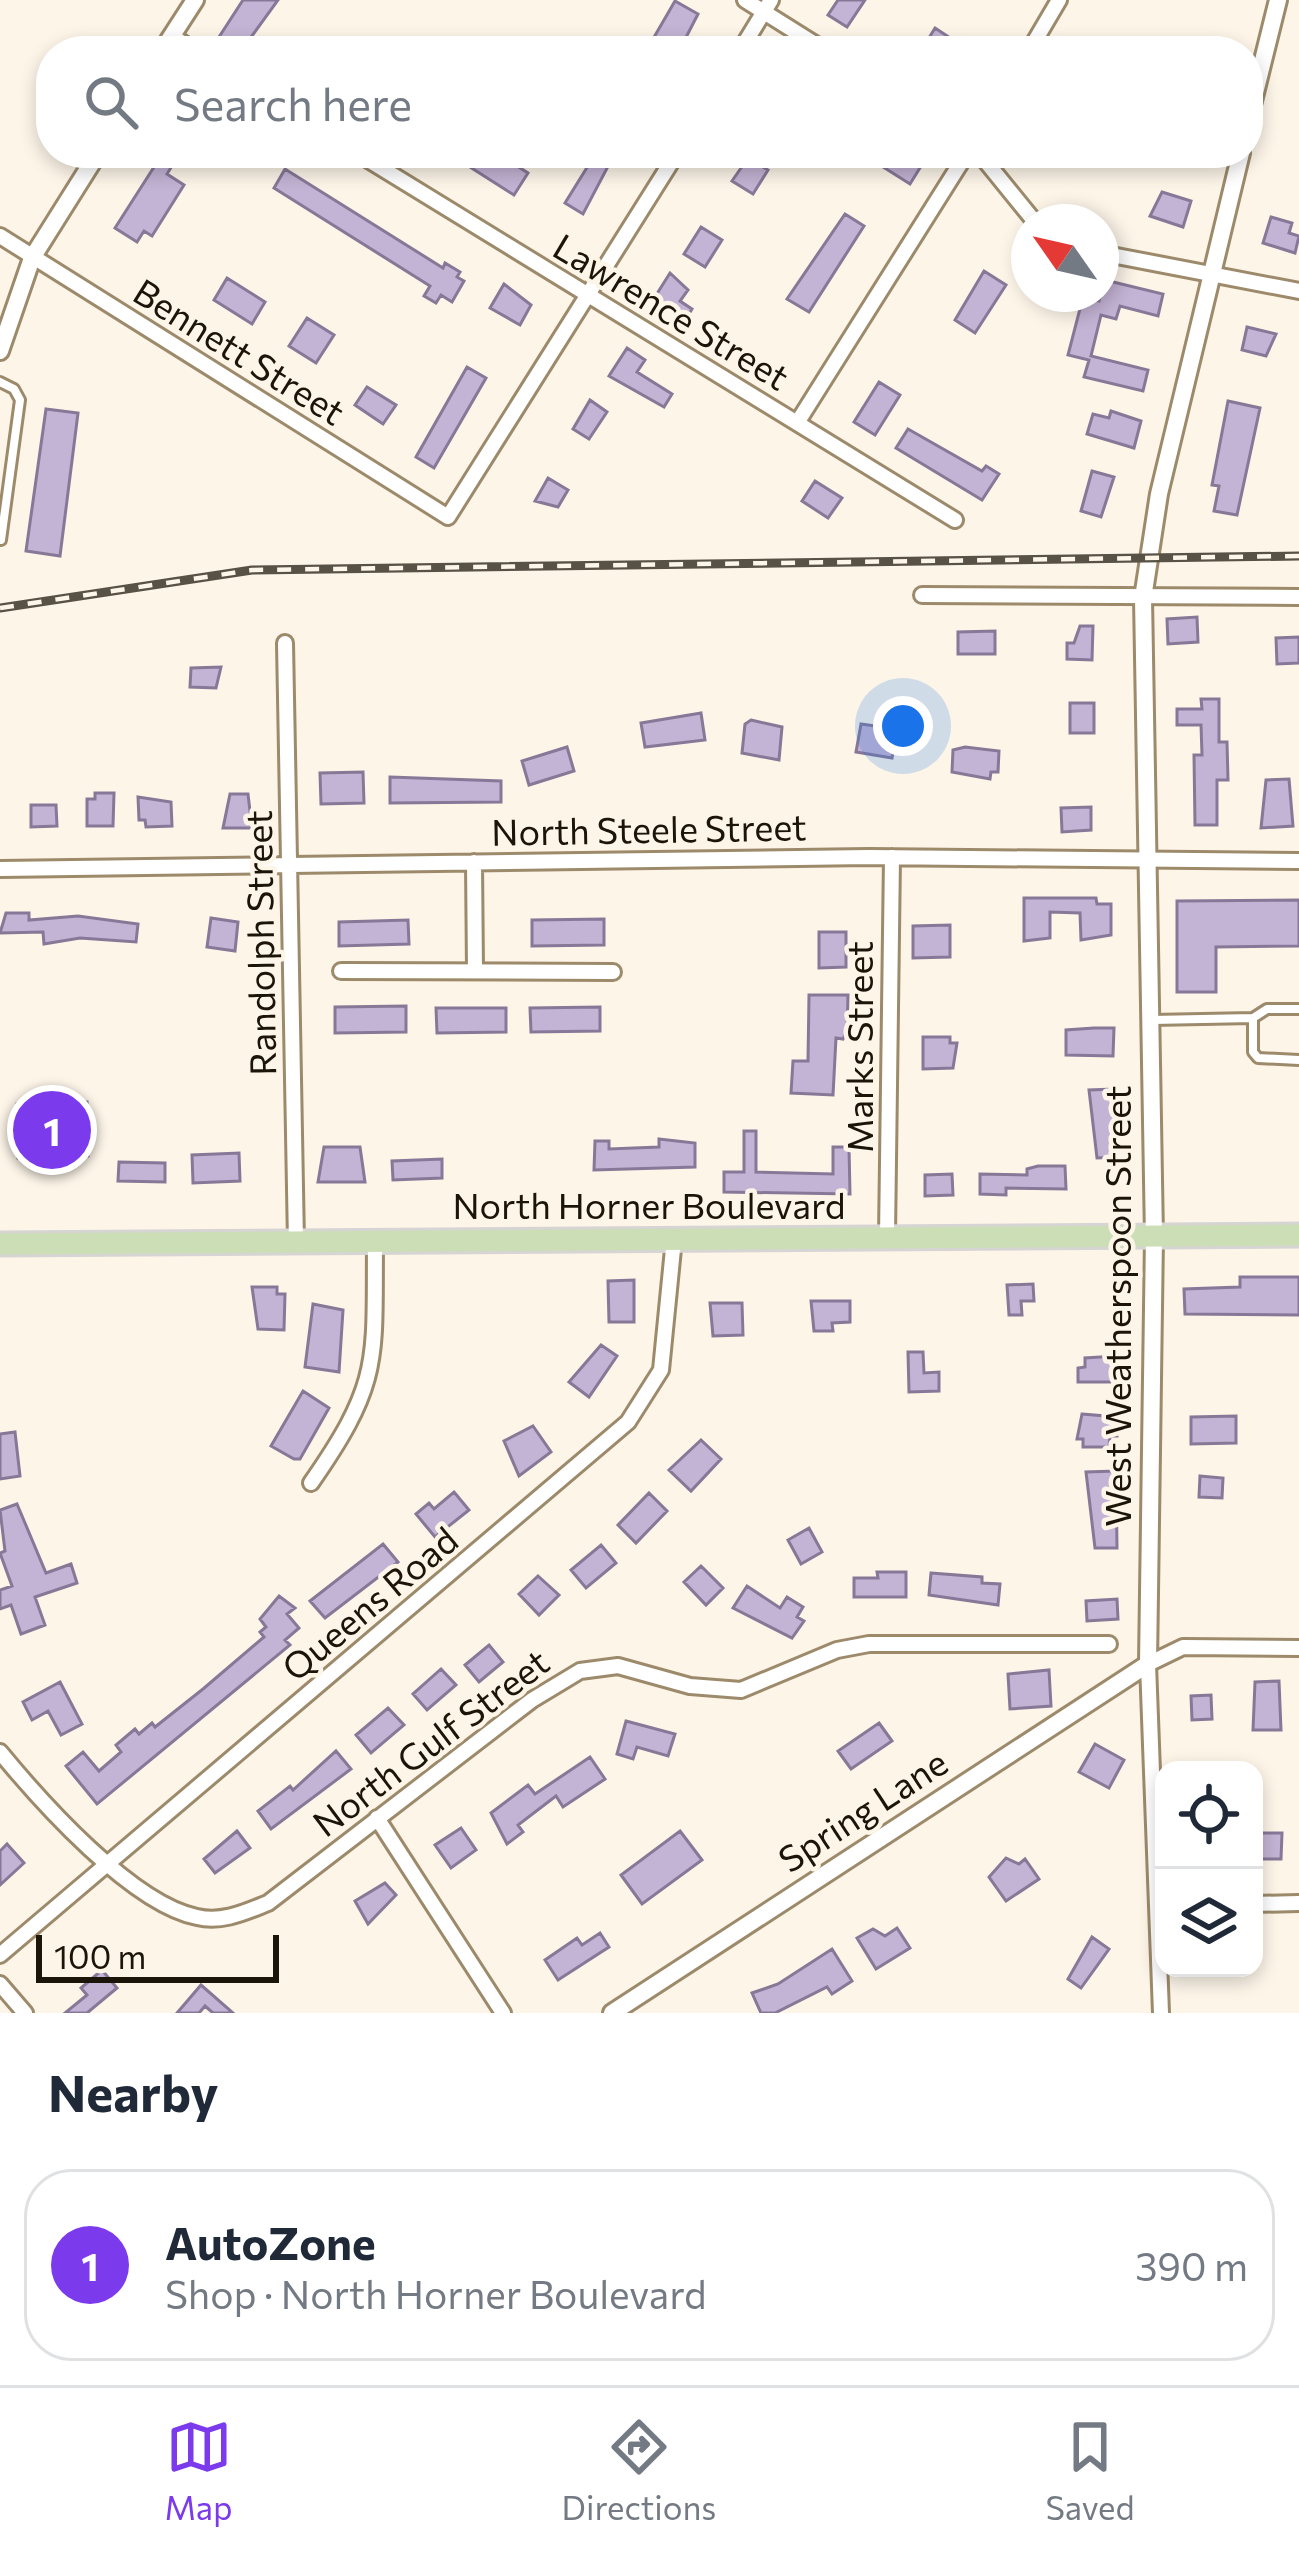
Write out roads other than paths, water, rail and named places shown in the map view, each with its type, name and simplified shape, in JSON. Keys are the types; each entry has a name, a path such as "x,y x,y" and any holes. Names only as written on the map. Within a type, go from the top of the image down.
{"main road":[{"name":"North Horner Boulevard","path":"0,1244 1299,1235"}],"street":[{"path":"172,36 194,0"},
{"path":"745,0 767,6 806,36"},
{"path":"1038,36 1059,0"},
{"path":"1263,60 1278,0"},
{"path":"749,36 767,6"},
{"path":"0,350 32,258 89,168"},
{"name":"Lawrence Street","path":"381,168 955,520"},
{"path":"588,299 668,168"},
{"path":"797,423 958,168"},
{"path":"991,168 1020,204"},
{"name":"West Weatherspoon Street","path":"1160,1869 1148,1664 1154,1237 1143,598 1159,494 1238,168"},
{"name":"Bennett Street","path":"0,236 448,517 588,299"},
{"path":"1119,256 1299,291"},
{"path":"922,596 1299,597"},
{"name":"Randolph Street","path":"285,643 296,1242"},
{"name":"North Steele Street","path":"0,868 892,857 1299,861"},
{"name":"Marks Street","path":"887,1237 892,857"},
{"path":"474,862 475,971"},
{"path":"341,970 613,972"},
{"name":"Queens Road","path":"0,1955 628,1422 661,1370 674,1238"},
{"path":"311,1483 352,1424 370,1382 375,1241"},
{"name":"North Gulf Street","path":"0,1752 52,1813 109,1866 195,1918 231,1918 268,1903 532,1700 580,1671 618,1666 690,1686 741,1690 837,1650 869,1644 1109,1644"},
{"path":"1148,1664 1183,1647 1299,1648"},
{"name":"Spring Lane","path":"612,2013 1148,1664"},
{"path":"376,1818 503,2013"},
{"path":"1263,1904 1299,1903"},
{"name":"West Weatherspoon Street","path":"1161,1977 1161,2013"},
{"path":"0,1984 25,2013"}],"lane":[{"path":"0,382 14,389 20,400 1,540"},
{"path":"1151,1020 1253,1018 1267,1009 1299,1009"},
{"path":"1253,1018 1253,1052 1258,1058 1299,1060"}],"railway":[{"path":"0,608 252,570 1299,556"}],"place":[{"name":"AutoZone","path":"52,1130"}]}
